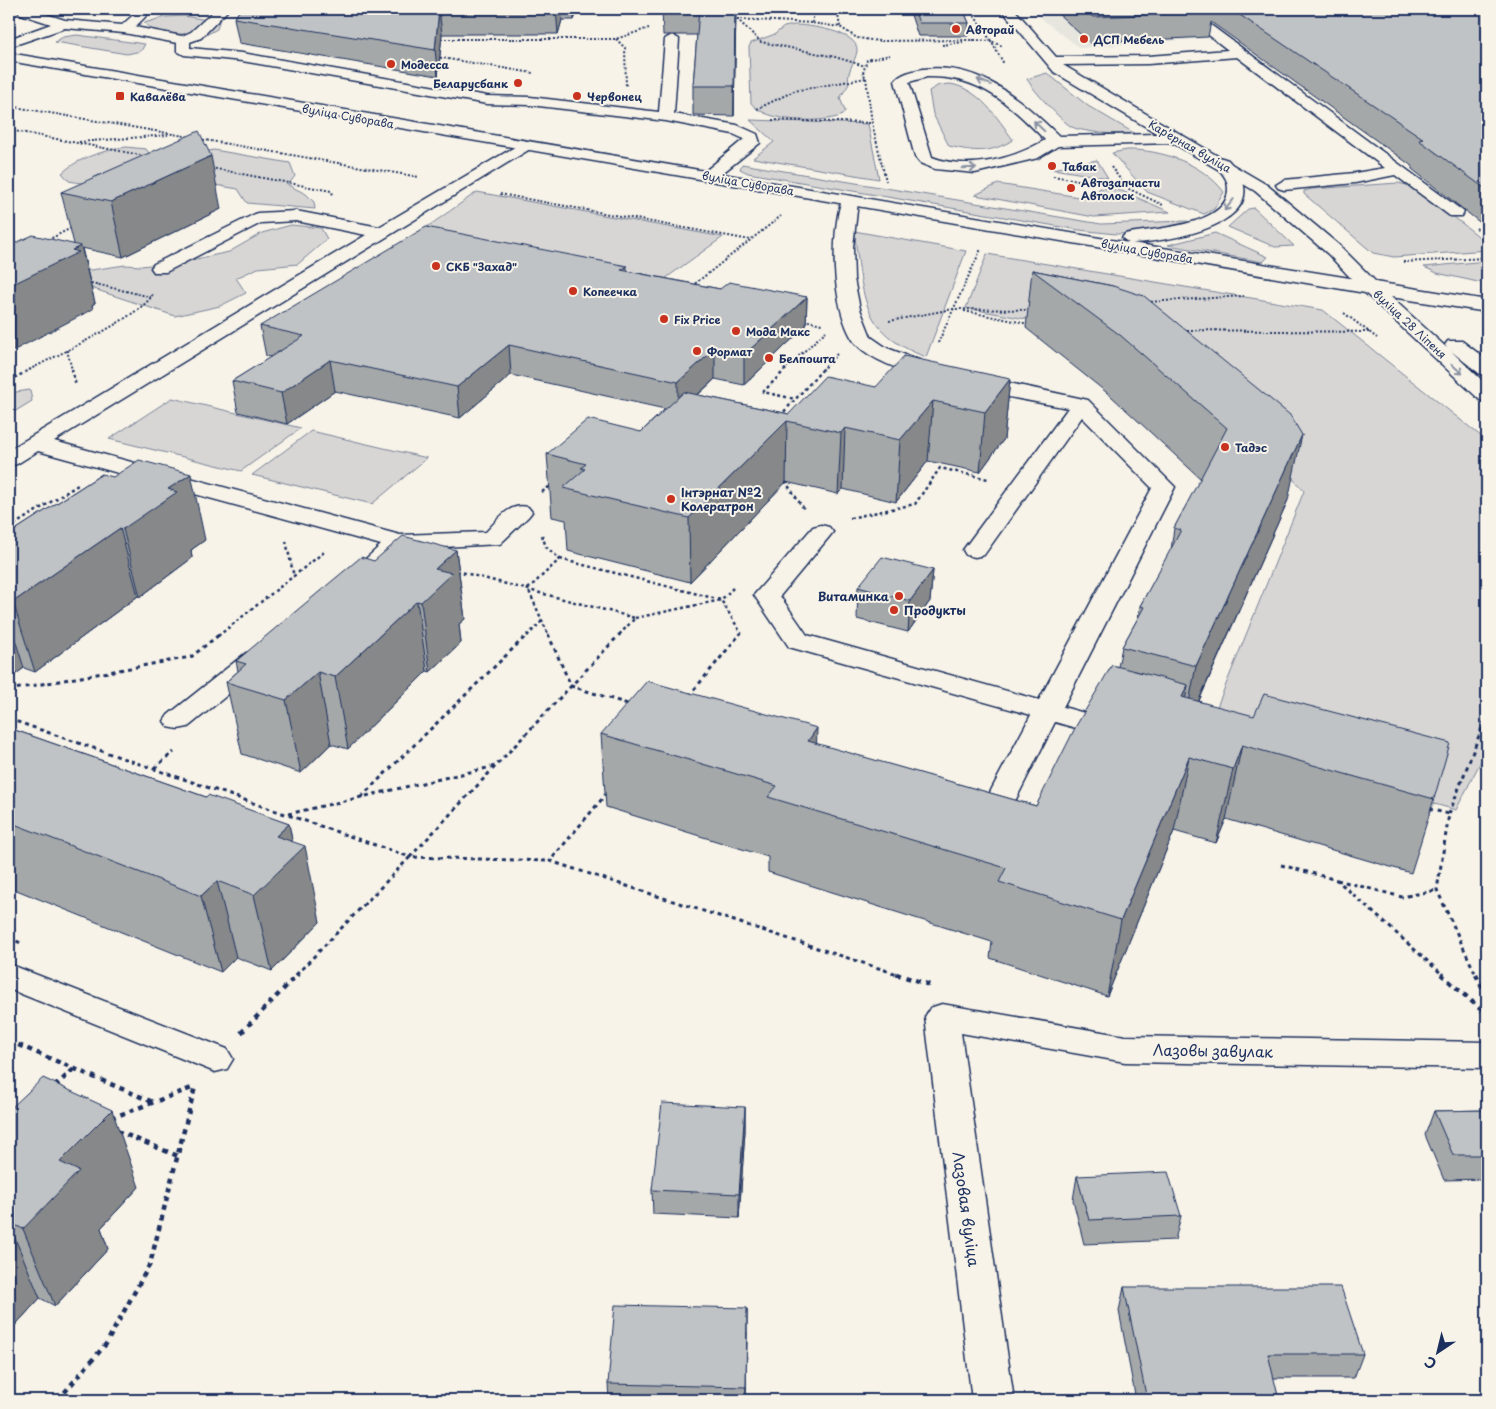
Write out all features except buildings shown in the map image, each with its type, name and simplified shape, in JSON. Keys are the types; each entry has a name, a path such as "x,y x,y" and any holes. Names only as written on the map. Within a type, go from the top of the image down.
{"main road":[{"path":"24,9 24,11 64,24 126,29 183,40 196,35 222,9"},
{"path":"126,29 147,9"},
{"name":"Карʼерная вуліца","path":"1007,9 1059,68 1175,138 1222,163 1261,188 1334,250 1371,288"},
{"path":"1181,9 1456,212"},
{"path":"9,43 64,24"},
{"path":"666,117 672,38"},
{"path":"183,40 184,51 242,57 487,100 530,101 666,117 737,130 752,137 752,143 709,176"},
{"path":"1052,61 1148,60 1241,53"},
{"name":"вуліца Суворава","path":"9,57 850,201 1487,306"},
{"path":"1055,141 1009,97 990,84 967,77 938,73 915,74 902,81 923,156 932,163 958,168 986,166 1032,155 1055,141 1175,138"},
{"path":"9,459 379,232 526,146"},
{"path":"1027,230 1087,236 1140,238 1163,236 1206,224 1232,204 1236,194 1236,183 1222,163"},
{"path":"1284,185 1355,178 1398,170"},
{"path":"850,201 844,251 847,304 863,340 882,355 926,371 1081,404 1164,487 993,815"},
{"path":"160,268 257,218 296,216 379,232"},
{"name":"вуліца 28 Ліпеня","path":"1371,288 1487,370"},
{"name":"вуліца 28 Ліпеня","path":"1371,288 1487,396"},
{"path":"975,550 1081,404"},
{"path":"36,443 135,482 399,542 492,539 520,512"},
{"path":"814,523 767,595 798,641 1138,737"},
{"path":"356,577 399,542"},
{"path":"178,721 271,646"},
{"path":"9,976 215,1059"},
{"name":"Лазовы завулак","path":"939,1002 1125,1049 1487,1055"},
{"name":"Лазовая вуліца","path":"939,1002 993,1400"}],"path":[{"path":"812,23 815,9"},
{"path":"837,9 840,27"},
{"path":"865,66 835,57 761,42 745,30 737,19 812,23 840,27 857,38 879,41 990,40 996,53 1006,66 998,64"},
{"path":"429,39 616,39 652,27"},
{"path":"616,39 626,48 626,88 619,112"},
{"path":"935,47 975,40"},
{"path":"887,184 872,123 866,78 863,73 867,60 892,55"},
{"path":"428,56 534,73"},
{"path":"752,111 794,91 866,78"},
{"path":"9,106 461,184"},
{"path":"9,130 152,157"},
{"path":"74,142 174,134"},
{"path":"204,149 206,140"},
{"path":"1111,166 1128,188"},
{"path":"210,168 331,191 351,226"},
{"path":"1044,174 1128,188 1206,224"},
{"path":"499,194 750,240"},
{"path":"690,288 786,212"},
{"path":"44,246 48,239 75,226"},
{"path":"926,371 952,309 982,246"},
{"path":"1398,263 1487,258"},
{"path":"9,381 137,312 152,297 160,268"},
{"path":"78,280 152,297"},
{"path":"1139,303 1245,296"},
{"path":"952,309 1030,324"},
{"path":"804,320 832,326 857,327 952,309 1033,310"},
{"path":"1339,310 1384,343"},
{"path":"796,399 763,392 812,342 832,326"},
{"path":"1174,329 1370,332"},
{"path":"828,330 832,337"},
{"path":"777,420 840,351"},
{"path":"849,518 915,504 940,468 1021,487"},
{"path":"9,528 98,473 135,482"},
{"path":"784,481 814,523"},
{"path":"520,512 548,487 556,483"},
{"path":"284,532 294,577"},
{"path":"541,532 546,547 560,559 721,600 741,633 684,702"},
{"path":"9,690 191,657 325,552"},
{"path":"528,589 560,559"},
{"path":"454,570 635,618 721,600 734,587"},
{"path":"528,589 571,686 635,706"},
{"path":"58,1400 106,1344 150,1264 195,1086 215,1059 410,857 635,618"},
{"path":"361,797 542,621"},
{"path":"1487,715 1449,814 1438,890 1487,999"},
{"path":"9,719 410,857 550,861 939,1002"},
{"path":"287,815 497,765"},
{"path":"550,861 614,785"},
{"path":"1420,806 1449,814"},
{"path":"1281,865 1402,897 1438,890"},
{"path":"1337,880 1487,1015"},
{"path":"9,1041 153,1102"},
{"path":"52,1089 74,1069"},
{"path":"108,1119 195,1086"},
{"path":"107,1126 178,1156"}],"shaded area":[{"path":"157,9 203,9 198,14 152,13"},
{"path":"1029,9 1169,9 1209,38 1080,48"},
{"path":"184,16 219,22 217,29 206,35 153,31 144,23 165,17"},
{"path":"794,25 831,30 850,38 855,44 857,51 848,79 849,84 840,98 845,111 841,116 820,120 793,120 780,118 758,110 751,103 749,47 751,43 775,34 784,27"},
{"path":"77,35 145,44 141,51 127,54 55,42 63,37"},
{"path":"1047,73 1088,106 1134,133 1112,134 1093,132 1077,129 1067,124 1048,105 1027,79"},
{"path":"950,84 970,91 986,105 1013,140 989,150 967,150 949,146 933,114 929,91 939,85"},
{"path":"750,120 868,124 879,179 753,158 774,142"},
{"path":"126,147 146,149 152,157 183,156 214,150 290,163 295,176 288,185 306,194 314,202 315,209 247,203 238,189 198,182 98,186 69,181 62,173 84,159 109,150"},
{"path":"1127,150 1154,152 1180,160 1205,173 1224,192 1214,209 1204,214 1147,192 1112,153"},
{"path":"1097,160 1108,178 1053,169"},
{"path":"742,164 1101,224 1187,221 1194,224 1157,233 1116,234 1079,230 748,173 740,169"},
{"path":"1398,183 1416,187 1487,243 1487,250 1394,257 1373,253 1304,194 1304,191 1312,189"},
{"path":"998,184 1091,199 1100,188 1122,191 1170,212 1094,217 975,195"},
{"path":"477,192 723,237 659,283 417,234"},
{"path":"1254,208 1294,246 1275,247 1228,227 1248,209"},
{"path":"291,225 321,228 327,239 298,264 258,268 236,278 246,293 220,306 175,316 82,285 84,271 125,265 141,266 187,261 229,252 262,233"},
{"path":"854,231 966,251 926,357 904,347 887,335 876,322 868,308 863,292"},
{"path":"1215,233 1268,257 1263,262 1168,245"},
{"path":"987,254 1323,310 1487,441 1487,759 1482,759 1456,810 1204,739 1304,491 1266,449 1134,339 966,308"},
{"path":"1487,261 1487,284 1437,273 1424,267"},
{"path":"30,390 32,401 9,415 9,393"},
{"path":"172,398 301,428 241,471 109,439"},
{"path":"311,431 427,458 372,504 252,475"}],"place":[{"name":"Авторай","path":"956,29"},
{"name":"ДСП Мебель","path":"1084,39"},
{"name":"Модесса","path":"391,64"},
{"name":"Беларусбанк","path":"518,83"},
{"name":"Кавалёва","path":"120,96"},
{"name":"Червонец","path":"577,96"},
{"name":"Табак","path":"1052,166"},
{"name":"Автозапчасти Автолоск","path":"1071,188"},
{"name":"СКБ \"Захад\"","path":"436,266"},
{"name":"Копеечка","path":"573,291"},
{"name":"Fix Price","path":"664,319"},
{"name":"Мода Макс","path":"736,331"},
{"name":"Формат","path":"697,351"},
{"name":"Белпошта","path":"769,358"},
{"name":"Тадэс","path":"1225,447"},
{"name":"Інтэрнат №2 Колератрон","path":"671,499"},
{"name":"Витаминка","path":"899,596"},
{"name":"Продукты","path":"894,610"}]}
